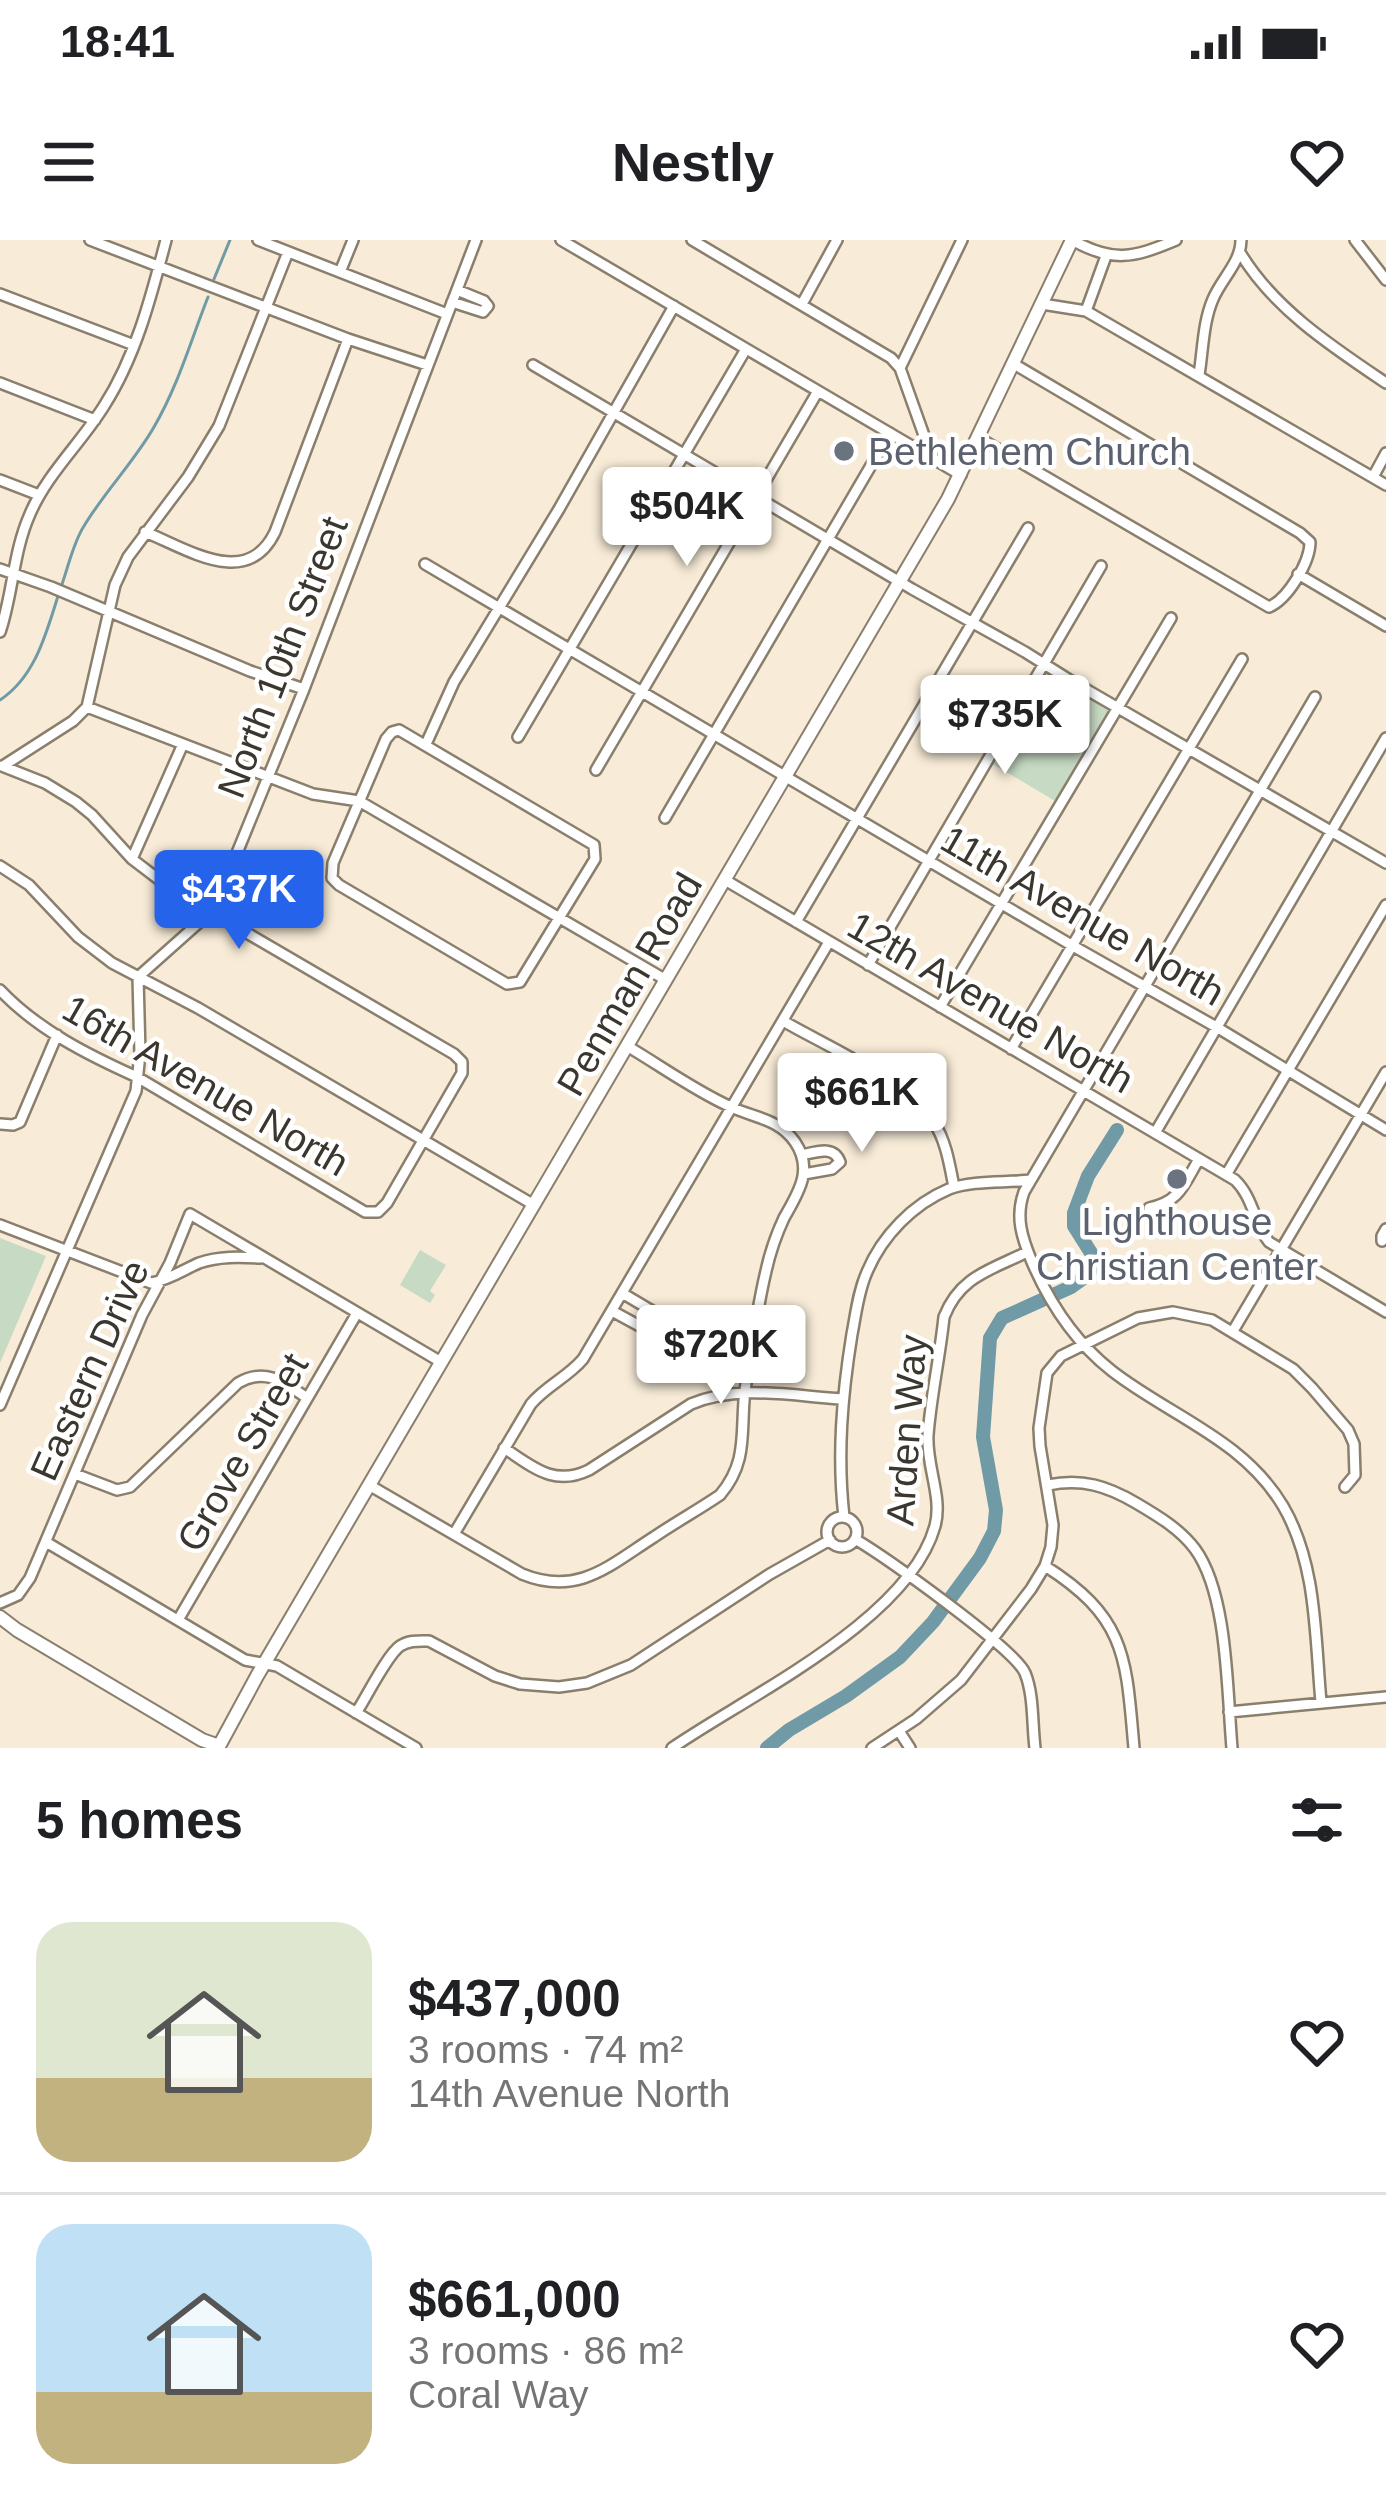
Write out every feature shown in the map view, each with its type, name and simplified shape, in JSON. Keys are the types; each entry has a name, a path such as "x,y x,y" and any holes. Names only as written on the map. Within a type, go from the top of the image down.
{"street":[{"path":"90,240 427,365"},
{"path":"0,632 23,531 39,495 115,388 134,345 166,240"},
{"path":"258,240 450,308 483,312 488,306 457,290"},
{"path":"340,272 352,240"},
{"name":"North 10th Street","path":"138,977 212,911 304,689 476,240"},
{"path":"561,240 961,475"},
{"path":"692,240 891,358 900,368 932,458"},
{"path":"802,304 837,240"},
{"path":"900,368 962,240"},
{"path":"1072,240 1111,256 1176,240"},
{"name":"Penman Road","path":"220,1748 265,1663 961,475 1072,240"},
{"path":"1199,375 1214,296 1241,254 1241,240"},
{"path":"1354,240 1386,280"},
{"path":"1,766 73,721 87,707 115,585 128,557 188,477 219,426 288,252"},
{"path":"1241,254 1262,283 1297,316 1386,383"},
{"path":"1086,311 1111,256"},
{"path":"0,294 134,345"},
{"path":"1042,304 1086,311 1386,485"},
{"path":"426,744 448,693 674,306"},
{"path":"145,532 222,562 242,563 268,547 348,339"},
{"path":"518,737 746,349"},
{"path":"979,438 1269,607 1280,602 1311,548 1307,538 1013,364"},
{"path":"533,365 1386,863"},
{"path":"0,383 95,420"},
{"path":"596,770 818,391"},
{"path":"665,818 890,433"},
{"path":"1373,477 1386,453"},
{"path":"0,480 39,495"},
{"path":"796,922 1028,528"},
{"name":"11th Avenue North","path":"425,564 1386,1130"},
{"path":"868,964 1101,566"},
{"path":"0,569 213,657 304,689"},
{"path":"1298,574 1386,626"},
{"path":"940,1007 1171,618"},
{"path":"1011,1049 1242,659"},
{"path":"1315,698 1031,1180 1018,1215 1027,1252 1048,1298 1084,1345 1124,1380 1238,1453 1282,1506 1298,1538 1310,1585 1322,1702"},
{"path":"87,707 313,794 359,801 666,980"},
{"path":"399,730 594,845 595,860 524,978 514,984 332,878 333,863 359,801 386,740 399,730"},
{"path":"1155,1133 1386,739"},
{"path":"132,859 183,744"},
{"path":"1,766 45,783 76,802 132,859 170,888 212,911"},
{"path":"0,866 29,884 95,951 534,1205"},
{"name":"12th Avenue North","path":"725,880 1226,1175"},
{"path":"1386,905 1226,1175 1243,1188 1269,1242 1386,1312"},
{"name":"16th Avenue North","path":"0,990 19,1009 99,1060 137,1077 365,1212 378,1212 463,1072 462,1062 212,911"},
{"path":"454,1534 538,1396 583,1359 829,942"},
{"path":"0,1406 131,1103 140,1054 138,977"},
{"path":"783,1021 916,1101 939,1132 955,1187"},
{"path":"0,1124 20,1122 57,1035"},
{"path":"369,1485 505,1565 539,1581 563,1583 600,1572 707,1503 734,1477 741,1458 745,1393 765,1274 774,1242 800,1192 802,1155 778,1125 731,1107 627,1046"},
{"path":"1232,1331 1386,1072"},
{"path":"802,1155 830,1150 840,1162 832,1169 804,1174"},
{"path":"1149,1208 1173,1200 1198,1159"},
{"path":"844,1517 842,1399 867,1271 893,1230 928,1201 955,1187 1031,1180"},
{"path":"183,1199 190,1214 441,1362"},
{"name":"Eastern Drive","path":"0,1604 26,1586 190,1214"},
{"path":"0,1225 143,1282 161,1282 204,1262 263,1258"},
{"path":"1382,1241 1386,1229"},
{"name":"Arden Way","path":"672,1748 849,1634 907,1576 928,1544 937,1519 928,1436 944,1317 951,1298 969,1280 1027,1252"},
{"path":"612,1311 647,1330 657,1322 654,1312 622,1293"},
{"path":"872,1748 952,1689 1045,1566 1053,1533 1040,1446 1047,1372 1060,1356 1138,1318 1173,1312 1212,1320 1293,1369 1348,1430 1356,1462 1345,1487"},
{"name":"Grove Street","path":"178,1620 357,1313"},
{"path":"75,1474 116,1490 130,1487 238,1383 255,1375 274,1377 308,1398"},
{"path":"504,1448 549,1475 572,1477 691,1404 719,1395 842,1399"},
{"path":"1048,1485 1080,1481 1104,1486 1168,1523 1194,1548 1218,1601 1232,1748"},
{"path":"844,1517 856,1525 855,1540"},
{"path":"830,1540 831,1522 844,1517"},
{"path":"830,1540 842,1546 855,1540"},
{"path":"356,1713 394,1652 418,1640 520,1684 574,1685 609,1676 830,1540"},
{"path":"855,1540 1016,1658 1029,1692 1034,1748"},
{"path":"46,1543 245,1660 277,1666 416,1748"},
{"path":"1045,1566 1094,1603 1111,1628 1126,1676 1134,1748"},
{"path":"0,1617 220,1748"},
{"path":"1229,1712 1386,1696"},
{"path":"899,1731 910,1748"}],"green space":[{"path":"1045,669 1111,709 1055,801 991,763"},
{"path":"0,1238 46,1256 0,1363"},
{"path":"420,1250 446,1265 430,1291 435,1295 430,1303 400,1285"}],"waterway":[{"path":"214,279 230,240"},
{"path":"61,587 84,526 163,411 208,297"},
{"path":"0,700 31,667 58,596"},
{"path":"767,1748 900,1657 933,1622 980,1558 994,1531 996,1510 983,1437 990,1338 1002,1318 1089,1274 1093,1256 1074,1226 1074,1213 1088,1176 1117,1130"}],"place":[{"name":"Bethlehem Church","path":"844,451"},
{"name":"Lighthouse Christian Center","path":"1177,1179"}]}
